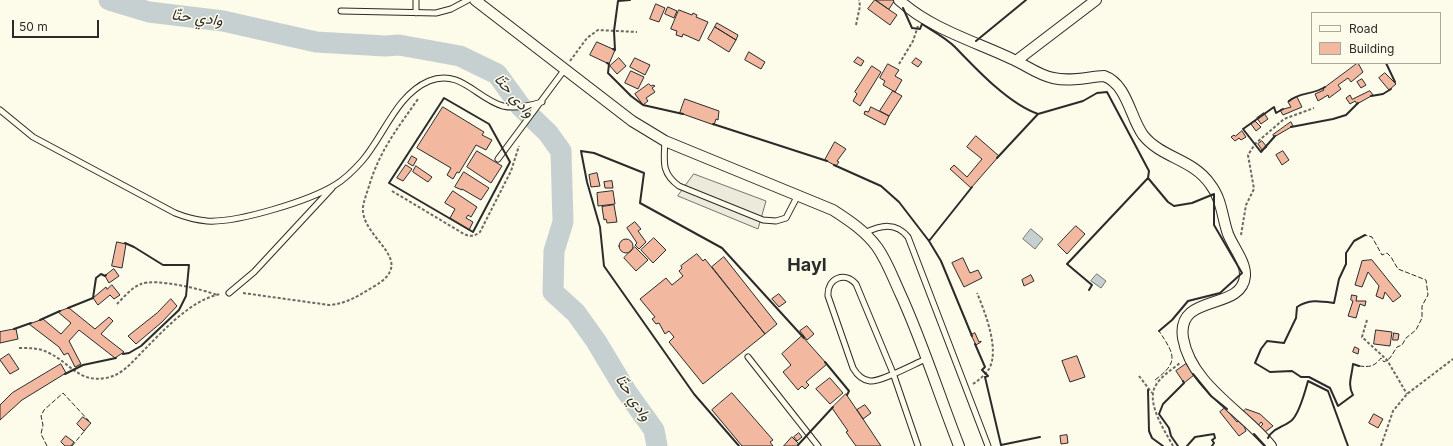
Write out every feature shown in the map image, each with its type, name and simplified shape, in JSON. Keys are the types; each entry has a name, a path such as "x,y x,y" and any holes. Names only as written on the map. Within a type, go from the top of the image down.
{"street":[{"path":"475,0 632,121 666,141 833,210 850,220 865,233 878,248 888,265 909,312 959,446"},
{"path":"899,0 919,14 968,41 1016,61 1042,75 1056,79 1072,80 1104,76 1110,78 1118,84 1137,125 1150,142 1161,151 1196,169 1211,184 1221,203 1228,234 1244,268 1245,275 1241,287 1233,295 1201,305 1188,316 1183,328 1183,336 1189,356 1202,376 1212,388 1271,446"},
{"path":"1016,61 1096,0"}],"lane":[{"path":"416,0 416,13"},
{"path":"341,11 416,13 444,12 468,0"},
{"path":"498,159 529,120 565,69"},
{"path":"229,293 254,272 335,185 362,162 412,91 432,80 450,78 459,80 496,104 512,108 542,102"},
{"path":"0,110 19,128 46,145 175,213 191,218 224,221 245,217 305,199 335,185"},
{"path":"666,141 664,164 669,179 679,186 693,192 763,220 776,221 786,218 798,195"},
{"path":"865,233 876,228 890,226 901,230 908,237 988,446"},
{"path":"918,446 893,373 856,284 848,278 843,277 834,280 828,286 828,296 856,373 869,381 878,380 893,373 926,359"},
{"path":"748,357 818,446"}],"path":[{"path":"856,26 860,6 859,0"},
{"path":"899,64 913,41 919,14"},
{"path":"565,69 587,38 598,30 637,32"},
{"path":"19,348 34,348 48,352 82,376 106,378 117,375 127,368 157,337 198,303 217,295 229,293 252,293 319,304 338,304 351,300 384,281 390,272 391,257 367,225 363,213 364,203 374,169 384,148 432,80"},
{"path":"1241,236 1246,204 1254,189 1248,155 1255,144 1284,119 1314,108"},
{"path":"392,191 464,234 468,236 477,235 512,171 518,154 520,132"},
{"path":"117,304 140,284 160,283 206,290 217,295"},
{"path":"967,390 990,368 992,358 990,324 977,293"},
{"path":"1367,320 1362,337 1387,360 1407,394"},
{"path":"1152,393 1156,384 1189,356"},
{"path":"1381,446 1393,410 1407,394 1453,359"},
{"path":"1139,376 1152,393 1158,420 1173,446"}],"shaded area":[{"path":"694,174 766,201 758,229 678,196"},
{"path":"1031,229 1043,239 1035,249 1023,239"},
{"path":"1097,274 1106,281 1101,288 1091,281"}],"building":[{"path":"875,0 897,15 890,25 868,9"},
{"path":"876,0 895,0 889,9"},
{"path":"656,4 665,8 659,22 650,19"},
{"path":"668,7 677,11 674,18 665,14"},
{"path":"679,10 692,15 693,13 697,15 696,17 708,22 699,41 683,34 682,37 676,35 677,31 671,29"},
{"path":"717,23 738,35 736,40 715,27"},
{"path":"715,27 736,40 729,52 708,39"},
{"path":"597,42 615,50 609,64 590,55"},
{"path":"749,52 765,62 761,69 745,60"},
{"path":"858,57 864,61 861,66 854,62"},
{"path":"619,58 626,66 617,74 610,66"},
{"path":"635,58 650,65 645,75 630,67"},
{"path":"916,58 922,62 918,67 912,63"},
{"path":"888,64 899,70 895,76 902,80 895,92 883,85 885,81 880,78"},
{"path":"1359,64 1363,72 1351,82 1348,78 1338,85 1341,89 1329,98 1328,95 1318,101 1315,94 1324,90 1323,89"},
{"path":"872,66 881,72 860,106 853,101 857,94 855,92"},
{"path":"631,71 644,77 638,89 625,83"},
{"path":"1385,73 1396,84 1389,90 1379,78"},
{"path":"1362,79 1366,85 1361,88 1357,82"},
{"path":"649,84 651,86 655,86 652,88 655,92 646,98 648,101 643,105 635,94"},
{"path":"893,91 902,96 889,116 880,111"},
{"path":"1370,91 1373,95 1357,104 1355,101 1350,104 1346,98 1350,95 1352,99"},
{"path":"1297,97 1302,107 1283,115 1280,110 1291,107 1288,102"},
{"path":"685,99 719,111 718,120 716,119 714,125 680,113"},
{"path":"443,107 484,132 482,135 492,140 486,150 476,145 459,173 457,172 453,179 447,175 451,168 417,148"},
{"path":"871,107 889,116 885,125 864,114 865,111 868,112"},
{"path":"1264,113 1268,119 1261,124 1257,118"},
{"path":"1255,121 1261,127 1256,131 1251,124"},
{"path":"1291,122 1293,126 1274,137 1273,135"},
{"path":"1242,131 1246,137 1241,140 1239,138 1235,141 1231,137 1234,135 1235,136"},
{"path":"976,136 999,156 971,188 950,169 954,165 967,177 982,159 967,147"},
{"path":"1262,141 1267,147 1262,150 1258,144"},
{"path":"835,142 846,149 837,161 839,162 836,166 825,160"},
{"path":"477,151 502,166 491,183 467,167"},
{"path":"1283,151 1289,160 1282,165 1276,155"},
{"path":"412,156 417,159 413,166 408,163"},
{"path":"406,165 412,169 403,181 397,178"},
{"path":"416,166 432,177 428,182 413,172"},
{"path":"464,172 489,188 481,200 462,189 455,187"},
{"path":"597,173 600,186 591,187 589,175"},
{"path":"612,181 613,188 605,188 604,182"},
{"path":"453,191 477,207 471,217 468,215 466,218 473,222 469,230 450,218 455,209 445,203"},
{"path":"613,191 615,204 598,206 597,193"},
{"path":"614,205 617,222 607,223 606,219 604,220 602,207"},
{"path":"635,222 641,229 638,231 646,242 639,249 635,245 637,243 627,228"},
{"path":"1076,226 1085,234 1067,254 1058,245"},
{"path":"654,238 666,250 653,263 641,250"},
{"path":"623,239 629,239 633,243 633,249 629,253 623,253 619,249 619,243"},
{"path":"117,242 126,244 122,268 112,266"},
{"path":"635,247 648,260 636,271 624,258"},
{"path":"697,254 703,261 705,259 765,334 703,384 669,342 674,337 669,331 665,334 659,323 656,324 652,319 655,317 640,299 666,278 672,285 683,276 679,271 682,268 681,266"},
{"path":"724,257 777,324 765,334 712,267"},
{"path":"963,258 970,273 978,270 982,278 964,287 952,263"},
{"path":"1372,260 1401,296 1393,302 1385,292 1383,299 1376,296 1379,286 1368,272 1362,287 1355,285 1362,261"},
{"path":"114,269 119,276 109,283 105,276"},
{"path":"1031,275 1034,281 1024,286 1022,280"},
{"path":"112,285 120,295 114,299 110,295 98,305 93,298 106,287 107,289"},
{"path":"779,294 786,302 779,307 772,299"},
{"path":"1352,295 1357,296 1356,301 1366,301 1365,306 1360,304 1356,318 1348,316 1353,301 1351,300"},
{"path":"171,299 177,306 162,322 136,344 128,336 157,313"},
{"path":"69,308 95,329 109,317 113,321 101,334 124,352 115,358 79,330 69,341 81,364 75,367 68,353 64,355 59,347 29,324 43,319 61,334 71,323 58,312"},
{"path":"807,326 814,334 807,340 800,331"},
{"path":"16,329 18,339 0,343 0,332"},
{"path":"1376,330 1392,332 1390,346 1374,344"},
{"path":"975,333 979,342 981,341 976,345 971,335"},
{"path":"1394,333 1399,334 1398,340 1393,340"},
{"path":"802,336 827,364 806,382 809,385 805,389 802,386 798,390 783,372 791,365 782,354"},
{"path":"1355,347 1359,349 1358,354 1353,352"},
{"path":"9,354 19,369 10,374 0,360"},
{"path":"1077,356 1085,377 1070,382 1062,361"},
{"path":"61,364 66,373 22,400 0,420 0,405 12,393"},
{"path":"1186,364 1194,375 1184,383 1176,371"},
{"path":"830,378 843,393 830,404 816,389"},
{"path":"732,393 773,440 770,442 773,446 742,446 712,410"},
{"path":"846,394 881,446 856,446 846,432 848,431 832,408"},
{"path":"865,405 871,413 863,419 857,410"},
{"path":"1225,408 1237,422 1238,421 1244,426 1246,431 1239,436 1220,412"},
{"path":"1246,409 1260,414 1273,426 1265,432 1260,427 1263,424 1261,422 1258,426 1243,412"},
{"path":"1374,414 1383,419 1378,428 1369,423"},
{"path":"83,417 91,423 84,431 77,424"},
{"path":"799,433 802,437 797,441 794,437"},
{"path":"1067,435 1068,443 1061,444 1060,436"},
{"path":"66,436 74,442 71,446 65,446 61,442"},
{"path":"792,437 799,444 798,446 784,446"}],"waterway":[{"name":"وادي حتّا","path":"109,0 149,12 223,21 316,42 385,46 399,45 460,56 497,74 521,107 548,133 561,151 563,222 554,251 553,292 576,313 596,341 626,391 654,430 657,446"}],"fence":[{"path":"1359,366 1372,366 1381,358 1384,362 1390,358 1397,347 1402,345 1406,338 1416,330 1422,318 1422,306 1428,295 1426,280 1398,269 1387,253 1382,255 1372,237 1365,235"},
{"path":"1155,380 1168,368 1172,358 1171,352 1159,331"},
{"path":"47,446 41,434 43,425 41,416 44,410 63,393 89,421"},
{"path":"72,446 86,429"}],"wall":[{"path":"613,49 615,50 614,31 618,1 630,0"},
{"path":"976,41 1026,0"},
{"path":"903,8 912,28 920,29 922,24 944,38 955,47 983,76 1016,103 1038,114"},
{"path":"607,63 609,64 608,73 631,96 643,105 683,114"},
{"path":"1386,64 1395,82"},
{"path":"1289,101 1297,96 1320,90 1325,87"},
{"path":"1371,96 1383,94 1391,89"},
{"path":"997,158 1038,114 1083,101 1097,93 1107,92 1149,171 1148,178"},
{"path":"444,98 489,124 510,162 473,232 389,183 444,98"},
{"path":"1291,127 1346,115 1358,103"},
{"path":"1275,136 1261,152 1243,129 1274,107 1276,113 1283,109"},
{"path":"713,124 827,161"},
{"path":"739,446 694,394 604,266 600,227 587,182 581,151 594,153 644,173 640,203 722,248 804,338"},
{"path":"834,165 881,186 899,202 929,241"},
{"path":"1089,290 1092,285 1067,264 1148,178 1168,202 1174,206 1192,203 1214,194 1214,225 1242,273 1220,293 1188,301 1172,320 1159,331"},
{"path":"972,187 929,241 941,261 972,336"},
{"path":"1359,366 1353,364 1350,384 1353,395 1338,406 1330,388 1309,377 1301,377 1292,371 1270,372 1255,363 1261,349 1267,341 1284,343 1296,318 1297,307 1301,304 1319,301 1334,303 1339,279 1346,264 1346,253 1354,241 1365,235"},
{"path":"123,354 129,353 141,346 179,310 186,296 189,265 163,265 125,243"},
{"path":"68,308 93,298 96,278 101,274 106,275"},
{"path":"40,320 60,311"},
{"path":"14,329 31,323"},
{"path":"975,344 985,367 982,370 988,376 985,377 1001,445 1040,437"},
{"path":"65,374 83,365 116,358"},
{"path":"825,362 849,391 847,395"},
{"path":"1193,374 1211,396 1227,409"},
{"path":"1178,446 1171,436 1169,428 1159,414 1163,404 1184,383 1183,381"},
{"path":"1268,438 1275,430 1291,421 1297,414 1308,381 1328,391 1348,446"},
{"path":"1148,390 1149,431 1152,438 1163,446"},
{"path":"798,445 833,407"},
{"path":"1187,446 1195,437 1214,434 1215,438 1212,440 1214,443 1212,446"},
{"path":"1254,434 1265,446"}],"district":[{"name":"Hayl","path":"807,266"}]}
